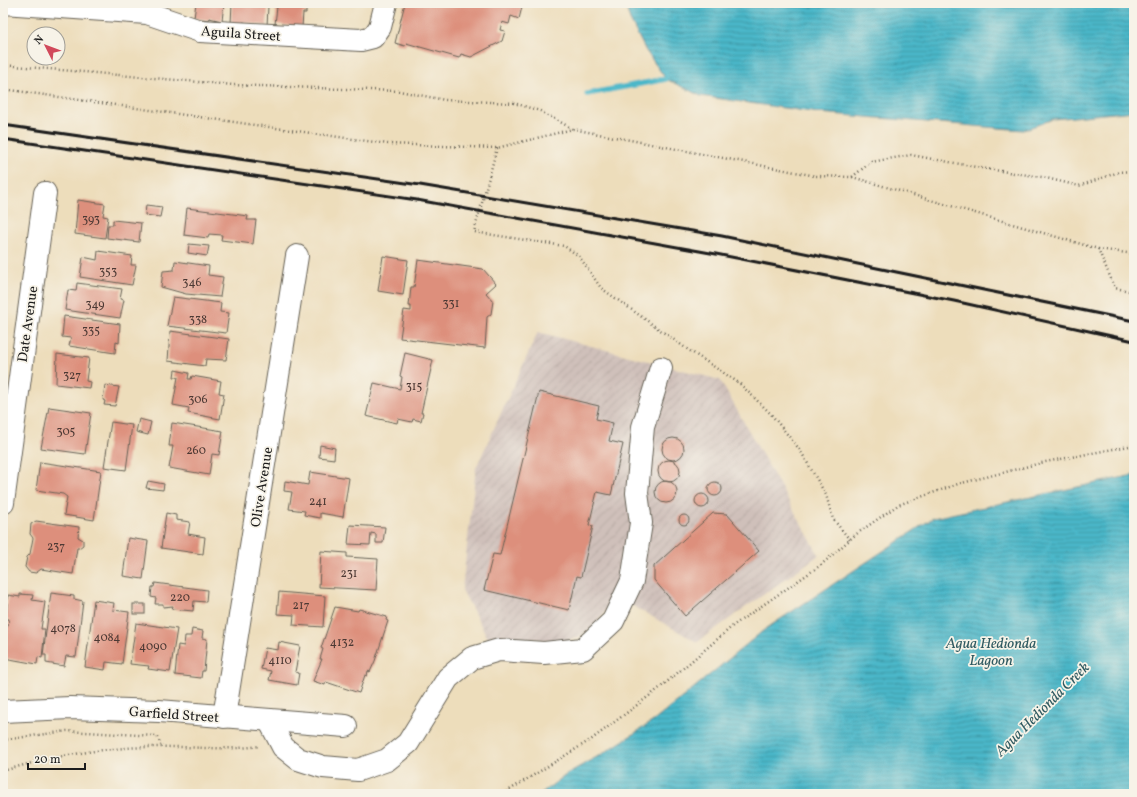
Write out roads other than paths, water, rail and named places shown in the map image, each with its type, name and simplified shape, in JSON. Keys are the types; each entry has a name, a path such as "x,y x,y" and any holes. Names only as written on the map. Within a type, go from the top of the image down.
{"street":[{"name":"Aguila Street","path":"3,3 147,13 200,31 361,40 373,37 380,26 386,3"},
{"name":"Date Avenue","path":"3,503 45,193"},
{"name":"Olive Avenue","path":"224,717 297,256"},
{"path":"269,720 283,747 298,759 323,767 358,770 387,760 408,743 448,678 472,658 499,650 544,653 583,649 613,621 632,581 641,523 638,493 643,427 661,368"},
{"name":"Garfield Street","path":"3,711 78,709 159,711 346,726"}],"water":[{"path":"625,3 1134,3 1134,111 1053,119 1023,130 819,113 701,96 666,79 646,51 630,20"},
{"name":"Agua Hedionda Lagoon","path":"1134,475 1134,794 540,794 570,772 604,753 655,720 764,630 933,518"}],"waterway":[{"path":"587,94 666,79"}],"railway":[{"path":"3,125 420,185 722,236 1134,321"},
{"path":"3,139 417,200 716,254 954,301 1134,341"}],"water label":[{"name":"Agua Hedionda Creek","path":"1042,709"}]}
